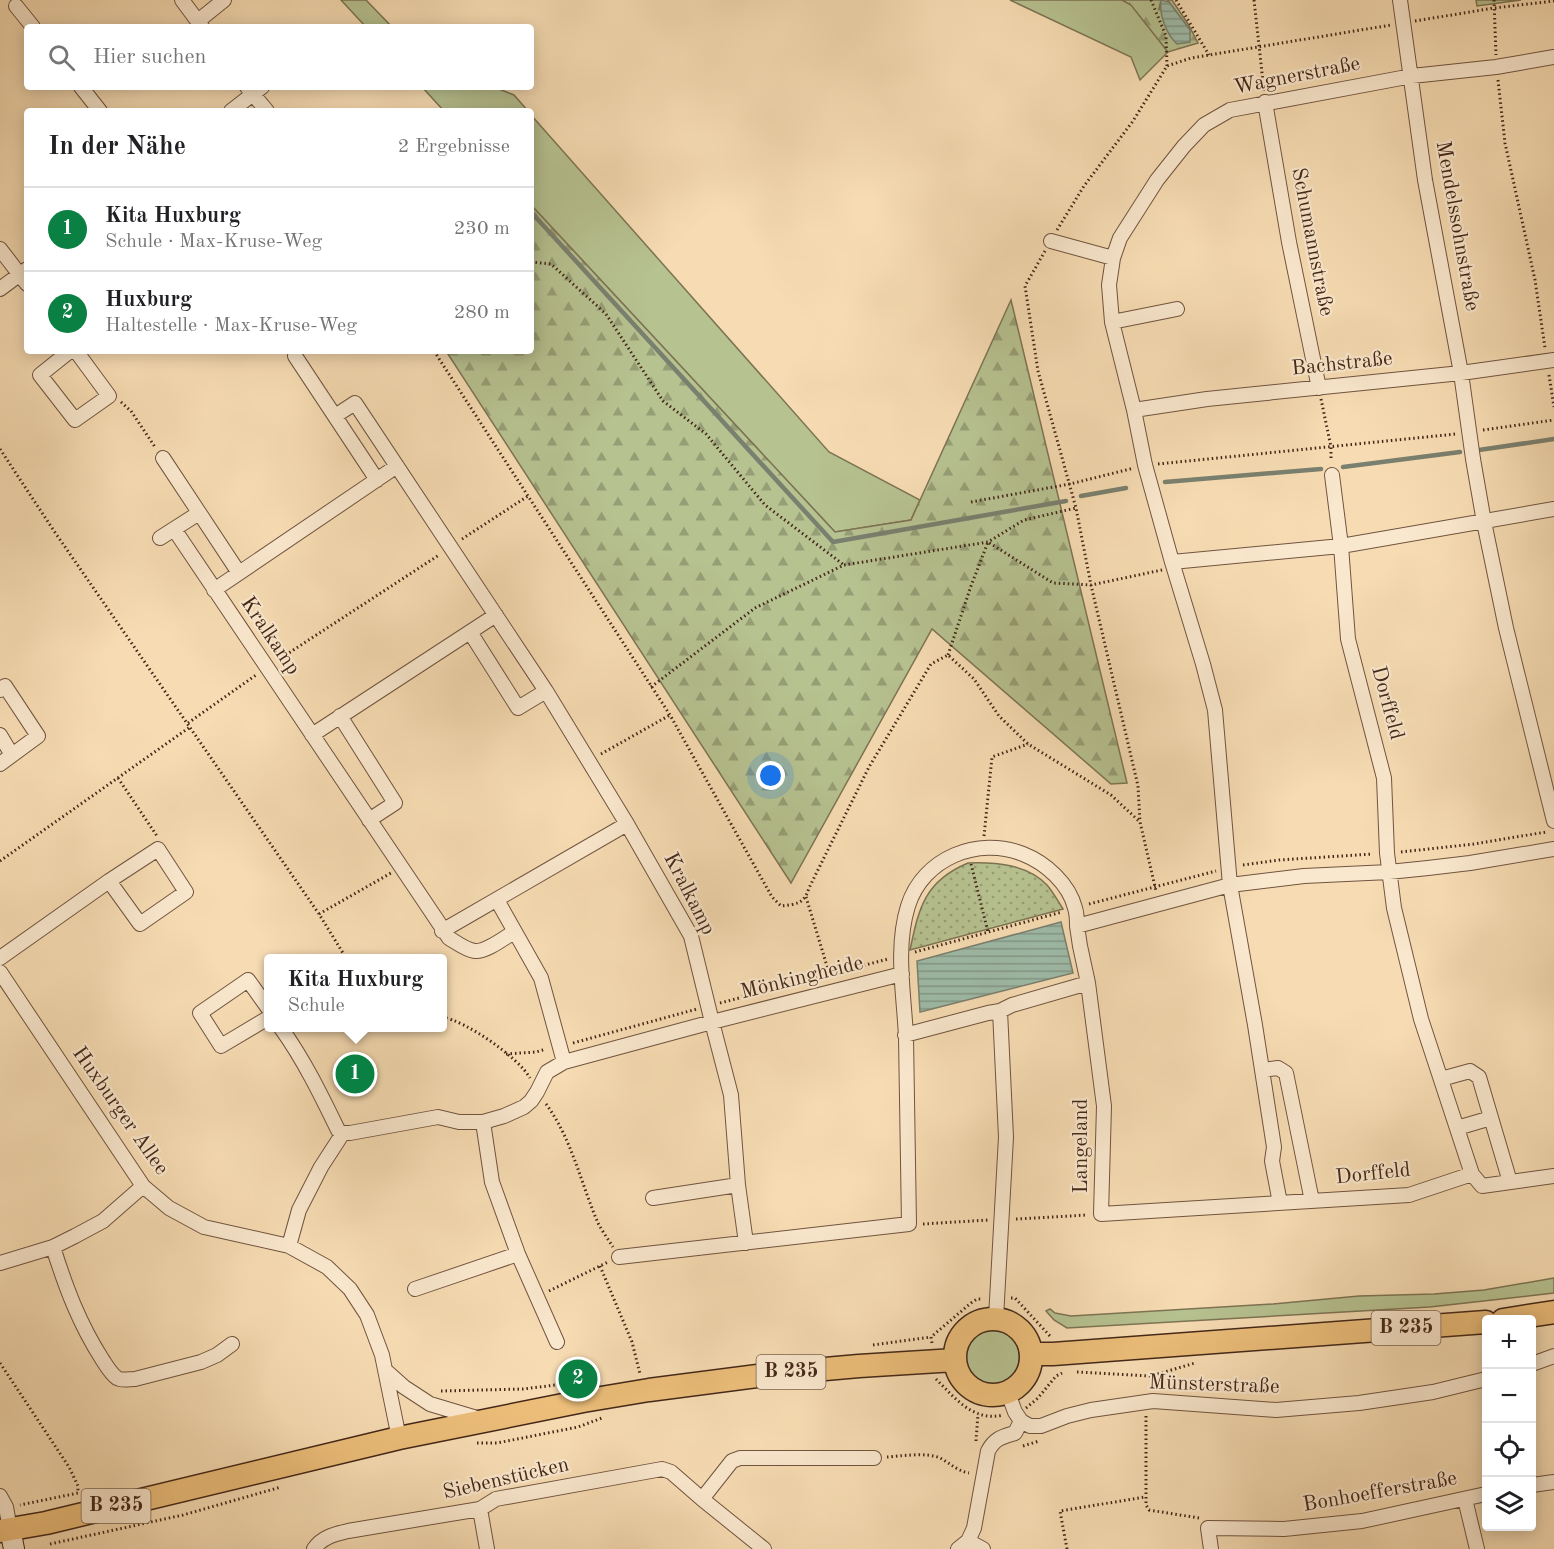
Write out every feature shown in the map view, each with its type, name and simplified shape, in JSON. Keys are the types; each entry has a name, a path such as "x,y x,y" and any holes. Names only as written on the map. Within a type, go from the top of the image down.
{"main road":[{"path":"1535,1315 1554,1312"},
{"path":"996,1318 1010,1322 1021,1329 1052,1364 1030,1370 1021,1383 1008,1392 990,1395 973,1390 964,1382 955,1360 957,1343 966,1329 980,1320 996,1318"},
{"name":"B 235","path":"1052,1364 1482,1322"},
{"name":"B 235","path":"8,1536 69,1517 399,1438 582,1401 780,1373 955,1360"}],"street":[{"path":"182,0 200,24 224,0"},
{"name":"Mendelssohnstraße","path":"1400,0 1425,180 1461,373 1484,522"},
{"path":"16,6 31,24"},
{"name":"Wagnerstraße","path":"1173,565 1149,482 1112,322 1109,285 1113,258 1120,238 1157,180 1204,125 1230,110 1412,76 1496,67 1554,57"},
{"path":"83,90 98,108"},
{"path":"234,108 253,90"},
{"path":"255,90 265,108"},
{"name":"Schumannstraße","path":"1265,102 1289,242 1319,388"},
{"path":"1050,241 1113,258"},
{"path":"0,249 24,274"},
{"path":"0,289 24,276"},
{"path":"1112,322 1177,309"},
{"path":"66,354 40,375 75,420 109,396 78,354"},
{"path":"295,356 377,480"},
{"name":"Bachstraße","path":"1134,410 1207,399 1461,373 1549,359"},
{"name":"Kralkamp","path":"335,416 355,403 546,691 692,936 712,1022"},
{"name":"Kralkamp","path":"163,458 239,573"},
{"name":"Kralkamp","path":"214,590 398,466"},
{"name":"Dorffeld","path":"1197,1208 1409,1195 1472,1174 1421,1019 1394,908 1387,853 1384,778 1348,639 1341,546 1332,475"},
{"path":"1280,1203 1272,1161 1274,1147 1262,1070 1230,885 1215,710 1173,565 1341,546 1554,509"},
{"path":"160,538 199,513"},
{"path":"1484,522 1506,628 1554,821"},
{"name":"Kralkamp","path":"174,529 442,930 449,938 475,951 484,950 514,933"},
{"path":"312,735 496,615"},
{"path":"470,632 518,708 546,691"},
{"path":"0,690 5,686 38,736 0,764"},
{"path":"340,717 395,803 369,820"},
{"path":"0,735 12,755"},
{"path":"442,930 627,824"},
{"name":"Langeland","path":"909,1224 906,1035 901,940 904,919 915,891 924,877 937,865 953,855 983,847 996,847 1021,853 1040,862 1060,880 1070,894 1075,908 1088,983 1104,1106 1101,1214 1197,1208"},
{"path":"0,958 109,881 158,849 186,892 140,924 109,881"},
{"path":"1077,926 1230,885 1304,876 1389,872 1470,863 1554,849"},
{"path":"284,1032 314,1081 338,1130 343,1133 438,1117 459,1122 483,1122 517,1111 531,1101 547,1072 564,1062 541,978 497,900"},
{"name":"Huxburger Allee","path":"0,972 143,1186 169,1208 204,1227 289,1246 327,1267 350,1289 367,1315 382,1355 399,1438"},
{"name":"Mönkingheide","path":"564,1062 902,974"},
{"path":"264,1002 248,980 200,1013 221,1046 264,1020"},
{"path":"906,1035 1000,1011 1012,1005 1088,983"},
{"path":"996,1318 1006,1137 1000,1011"},
{"path":"712,1022 731,1095 738,1185 746,1243"},
{"name":"Dorffeld","path":"1262,1070 1278,1068 1286,1073 1312,1201"},
{"path":"1441,1079 1470,1071 1479,1077 1510,1182"},
{"path":"1457,1128 1491,1118"},
{"path":"483,1122 492,1182 518,1254 557,1342"},
{"path":"289,1246 300,1210 321,1167 343,1133"},
{"path":"1274,1147 1300,1142"},
{"path":"1472,1174 1482,1186 1554,1176"},
{"path":"654,1198 738,1185"},
{"path":"0,1263 54,1247 103,1221 143,1186"},
{"path":"619,1257 909,1224"},
{"path":"54,1247 72,1304 82,1326 116,1377 124,1380 135,1379 201,1362 217,1355 232,1344"},
{"path":"415,1289 518,1254"},
{"path":"1536,1363 1554,1356"},
{"path":"385,1370 404,1387 430,1404 484,1420"},
{"name":"Münsterstraße","path":"1021,1421 1030,1426 1041,1426 1091,1410 1153,1401 1276,1410 1359,1403 1433,1392 1482,1380"},
{"path":"983,1549 963,1545 974,1528 988,1451 992,1443 1015,1433 1021,1421 1008,1392"},
{"path":"702,1499 732,1461 740,1458 874,1458"},
{"name":"Siebenstücken","path":"314,1549 317,1544 329,1536 348,1531 480,1509 496,1499 662,1469 671,1472 764,1549"},
{"path":"1536,1484 1554,1482"},
{"name":"Bonhoefferstraße","path":"1206,1526 1284,1529 1352,1522 1482,1495"},
{"path":"0,1496 6,1507 8,1536"},
{"path":"1465,1499 1477,1549"},
{"path":"480,1509 487,1549"},
{"path":"1206,1526 1211,1549"}],"path":[{"path":"1151,0 1166,36 1167,66 1132,121 1084,186 1025,286 1038,371 1076,508 1091,585 1138,786 1140,822 1159,905"},
{"path":"1176,0 1209,56"},
{"path":"1254,0 1265,102"},
{"path":"1494,0 1496,58"},
{"path":"1167,66 1191,58 1494,8 1554,1"},
{"path":"1497,72 1505,143 1535,279 1549,359 1554,407"},
{"path":"534,262 551,264 606,314 663,401 706,434 765,505 844,565"},
{"path":"436,354 670,715 772,897 781,906 798,904 806,897 869,767 932,664 948,655 970,586 988,542"},
{"path":"1319,388 1331,447 1332,475"},
{"path":"109,396 119,400 131,411 163,458"},
{"path":"971,502 1070,484 1145,465 1470,432 1554,420"},
{"path":"0,449 319,914 344,954"},
{"path":"0,861 118,778 266,668 528,496"},
{"path":"651,687 755,608 844,565 988,542 1024,520 1076,508"},
{"path":"988,542 1053,583 1091,585 1173,565"},
{"path":"948,655 974,679 999,716 1028,744 1111,795 1140,822"},
{"path":"589,761 670,715"},
{"path":"983,847 992,757 1028,744"},
{"path":"118,778 160,840 158,849"},
{"path":"506,1053 536,1052 560,1046 1228,867 1279,860 1387,853 1474,844 1554,831"},
{"path":"968,850 988,932"},
{"path":"319,914 400,867"},
{"path":"806,897 834,992"},
{"path":"447,1018 472,1029 506,1053 526,1073 555,1116 578,1166 599,1225 619,1257 537,1297"},
{"path":"909,1224 1101,1214"},
{"path":"600,1266 632,1342 640,1374"},
{"path":"1011,1298 1015,1298 1051,1336 1052,1364 1038,1398 1027,1407"},
{"path":"862,1347 931,1337 971,1303 977,1299 984,1299"},
{"path":"931,1337 932,1344"},
{"path":"1077,1372 1151,1376 1200,1362"},
{"path":"0,1363 69,1467 78,1486 78,1493 28,1504"},
{"path":"936,1379 971,1411 994,1417 1004,1415"},
{"path":"1153,1401 1146,1414 1146,1505 1149,1510 1199,1518 1206,1526"},
{"path":"467,1443 497,1443 578,1427 611,1413"},
{"path":"874,1458 930,1455 940,1458 959,1470 984,1473"},
{"path":"50,1549 50,1544 183,1515 282,1487"},
{"path":"1067,1549 1060,1511 1145,1497"}],"green space":[{"path":"341,0 366,0 389,24 363,24"},
{"path":"1010,0 1122,0 1131,4 1168,52 1140,80 1131,57"},
{"path":"1122,0 1161,0 1159,9 1190,30 1167,0 1172,0 1198,43 1168,52 1131,5"},
{"path":"1476,0 1521,0 1477,6"},
{"path":"425,90 502,90 514,95 525,108 441,108"},
{"path":"534,118 829,452 920,500 911,520 835,532 534,208"},
{"path":"534,208 835,532 911,520 1011,300 1127,783 1111,784 932,629 791,883 448,354 534,354"},
{"path":"968,863 1000,864 1030,873 1047,885 1063,909 910,950 926,897 942,878"},
{"path":"1554,1278 1554,1293 1430,1307 1067,1328 1054,1320 1046,1311 1050,1309 1055,1313 1071,1316 1273,1304 1359,1296 1434,1294 1484,1290"},
{"path":"993,1328 1004,1330 1014,1336 1020,1346 1022,1357 1020,1368 1014,1378 1004,1384 993,1386 982,1384 972,1378 966,1368 964,1357 966,1346 972,1336 982,1330"}],"shaded area":[{"path":"1161,0 1169,2 1190,30 1190,42 1177,44 1170,35 1162,17"},
{"path":"1061,922 1073,973 920,1012 917,961"}],"waterway":[{"path":"534,215 833,542 1066,501"},
{"path":"1479,450 1554,439"},
{"path":"1343,467 1460,452"},
{"path":"1165,482 1321,469"},
{"path":"1081,496 1126,488"}],"place":[{"name":"Kita Huxburg","path":"355,1074"},
{"name":"Huxburg","path":"578,1379"}]}
